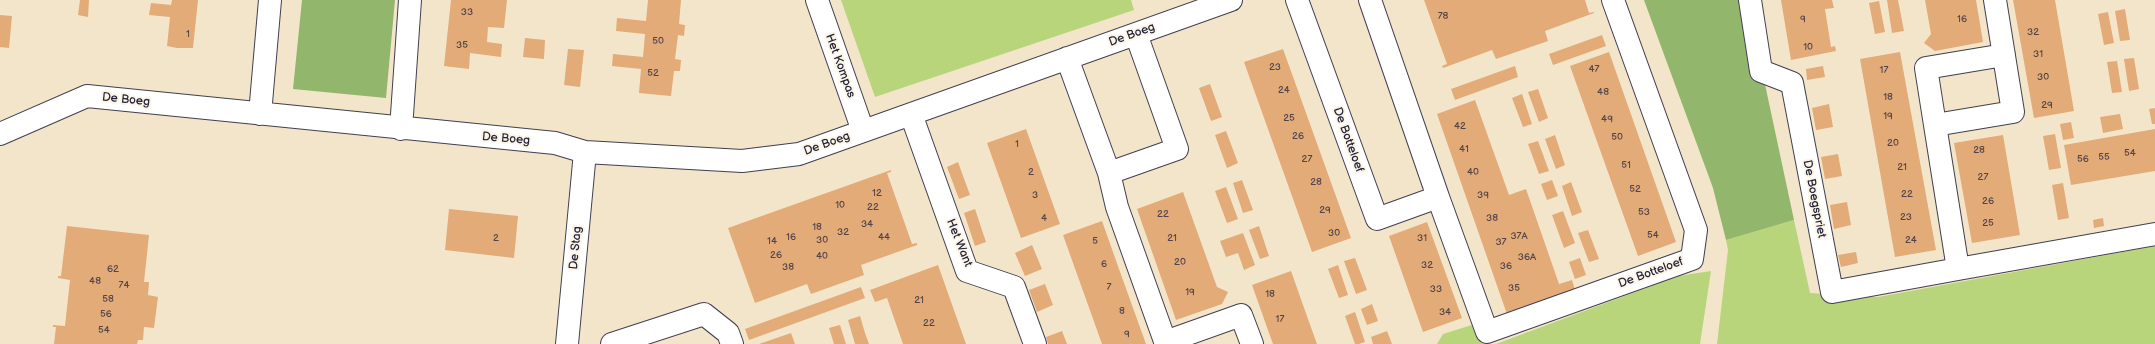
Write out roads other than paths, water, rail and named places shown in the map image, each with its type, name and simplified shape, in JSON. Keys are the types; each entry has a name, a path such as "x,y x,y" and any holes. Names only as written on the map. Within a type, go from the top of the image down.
{"street":[{"path":"260,114 270,0"},
{"path":"401,129 410,0"},
{"name":"Het Kompas","path":"816,0 863,131"},
{"name":"De Boeg","path":"0,134 87,96 401,129 555,143 585,152 742,161 799,154 1231,0"},
{"name":"De Botteloef","path":"1297,0 1377,219 1438,197"},
{"name":"De Botteloef","path":"1370,0 1438,197 1487,332 1692,259 1696,230 1613,0"},
{"name":"De Boegspriet","path":"1750,0 1761,71 1792,83 1832,292 2155,234"},
{"path":"1935,125 2014,112 1996,0"},
{"path":"1109,173 1177,149 1136,34"},
{"path":"1958,269 1926,68 2004,55"},
{"path":"1067,58 1109,173 1117,207 1166,343 1241,315 1252,344"},
{"name":"Het Want","path":"911,114 967,271 1014,287 1035,344"},
{"name":"De Stag","path":"567,344 585,152"},
{"path":"612,344 704,314 728,333 732,344"}]}
